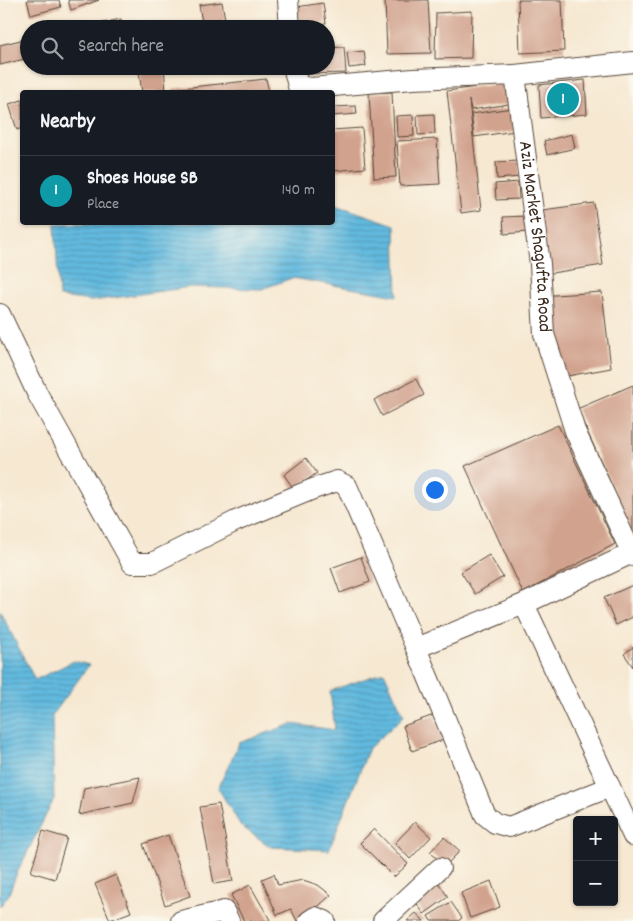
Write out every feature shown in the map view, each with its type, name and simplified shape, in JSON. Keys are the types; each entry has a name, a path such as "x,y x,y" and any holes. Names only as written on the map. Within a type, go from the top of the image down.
{"street":[{"path":"288,0 289,20"},
{"path":"295,75 298,86 311,88 413,80 479,78 633,62"},
{"name":"Aziz Market Shagufta Road","path":"515,75 540,264 544,334 575,431 632,555"},
{"path":"0,314 38,393 132,563 152,564 236,521 313,489 337,481 348,486 485,815 495,823 509,827 610,787"},
{"path":"416,648 524,604 632,555"},
{"path":"524,604 633,836"},
{"path":"383,921 440,868"},
{"path":"181,921 224,911 229,921"},
{"path":"309,921 316,916 325,921"}],"water":[{"path":"335,205 395,225 397,296 292,278 262,289 190,287 92,301 59,297 55,225 335,225"},
{"path":"0,611 35,680 74,661 89,665 52,716 54,799 17,873 8,896 0,906"},
{"path":"384,672 404,716 369,748 329,850 271,847 241,826 218,788 239,743 292,724 335,730 330,691"}],"building":[{"path":"27,0 59,0 61,7 31,15"},
{"path":"68,0 99,0 71,10"},
{"path":"385,0 428,0 431,53 387,54"},
{"path":"518,0 562,0 564,51 520,53"},
{"path":"222,2 225,20 202,20 199,5"},
{"path":"323,3 326,20 298,20 296,7"},
{"path":"472,11 471,58 435,59 436,13"},
{"path":"20,40 20,60 0,65 0,45"},
{"path":"344,47 346,73 335,73 335,48"},
{"path":"364,51 366,66 349,68 347,53"},
{"path":"139,75 165,75 166,90 142,90"},
{"path":"266,79 269,90 173,90"},
{"path":"585,80 587,114 541,118 539,85"},
{"path":"506,83 509,104 471,110 469,100 481,210 461,213 447,91"},
{"path":"392,92 396,177 374,178 369,93"},
{"path":"20,101 20,129 17,130 9,104"},
{"path":"356,106 357,114 335,116 335,107"},
{"path":"512,108 515,131 474,137 471,114"},
{"path":"434,114 435,134 418,135 417,115"},
{"path":"413,115 414,136 397,137 396,116"},
{"path":"362,128 365,168 335,171 335,130"},
{"path":"572,134 575,148 547,155 544,141"},
{"path":"437,139 440,184 400,186 397,141"},
{"path":"519,161 520,177 497,179 496,162"},
{"path":"518,182 519,199 496,200 495,184"},
{"path":"594,203 603,265 545,274 535,211"},
{"path":"526,216 527,232 504,234 503,217"},
{"path":"602,292 611,368 551,379 539,296"},
{"path":"416,379 424,395 382,416 374,400"},
{"path":"633,385 633,532 577,409"},
{"path":"558,425 615,544 523,593 465,466"},
{"path":"306,458 317,473 294,489 284,475"},
{"path":"489,555 503,577 475,594 461,572"},
{"path":"361,557 370,582 340,593 331,568"},
{"path":"633,585 633,617 616,625 604,598"},
{"path":"633,647 633,667 624,654"},
{"path":"434,715 443,740 412,751 403,726"},
{"path":"140,777 133,803 79,815 84,788"},
{"path":"219,804 233,881 214,884 200,807"},
{"path":"415,822 431,837 410,859 395,843"},
{"path":"374,829 408,864 394,877 360,843"},
{"path":"43,831 67,838 55,879 31,872"},
{"path":"168,835 190,896 165,905 143,844"},
{"path":"444,837 460,851 445,866 430,852"},
{"path":"274,874 278,885 303,880 318,885 331,895 302,921 297,921 291,909 277,915 262,879"},
{"path":"116,875 131,912 110,920 95,884"},
{"path":"491,881 500,907 470,918 461,893"},
{"path":"438,882 448,897 424,914 413,898"},
{"path":"250,885 269,921 244,921 231,895"},
{"path":"451,902 462,918 458,921 431,921 428,916"},
{"path":"416,913 424,921 407,921"}],"place":[{"name":"Shoes House SB","path":"563,99"}]}
